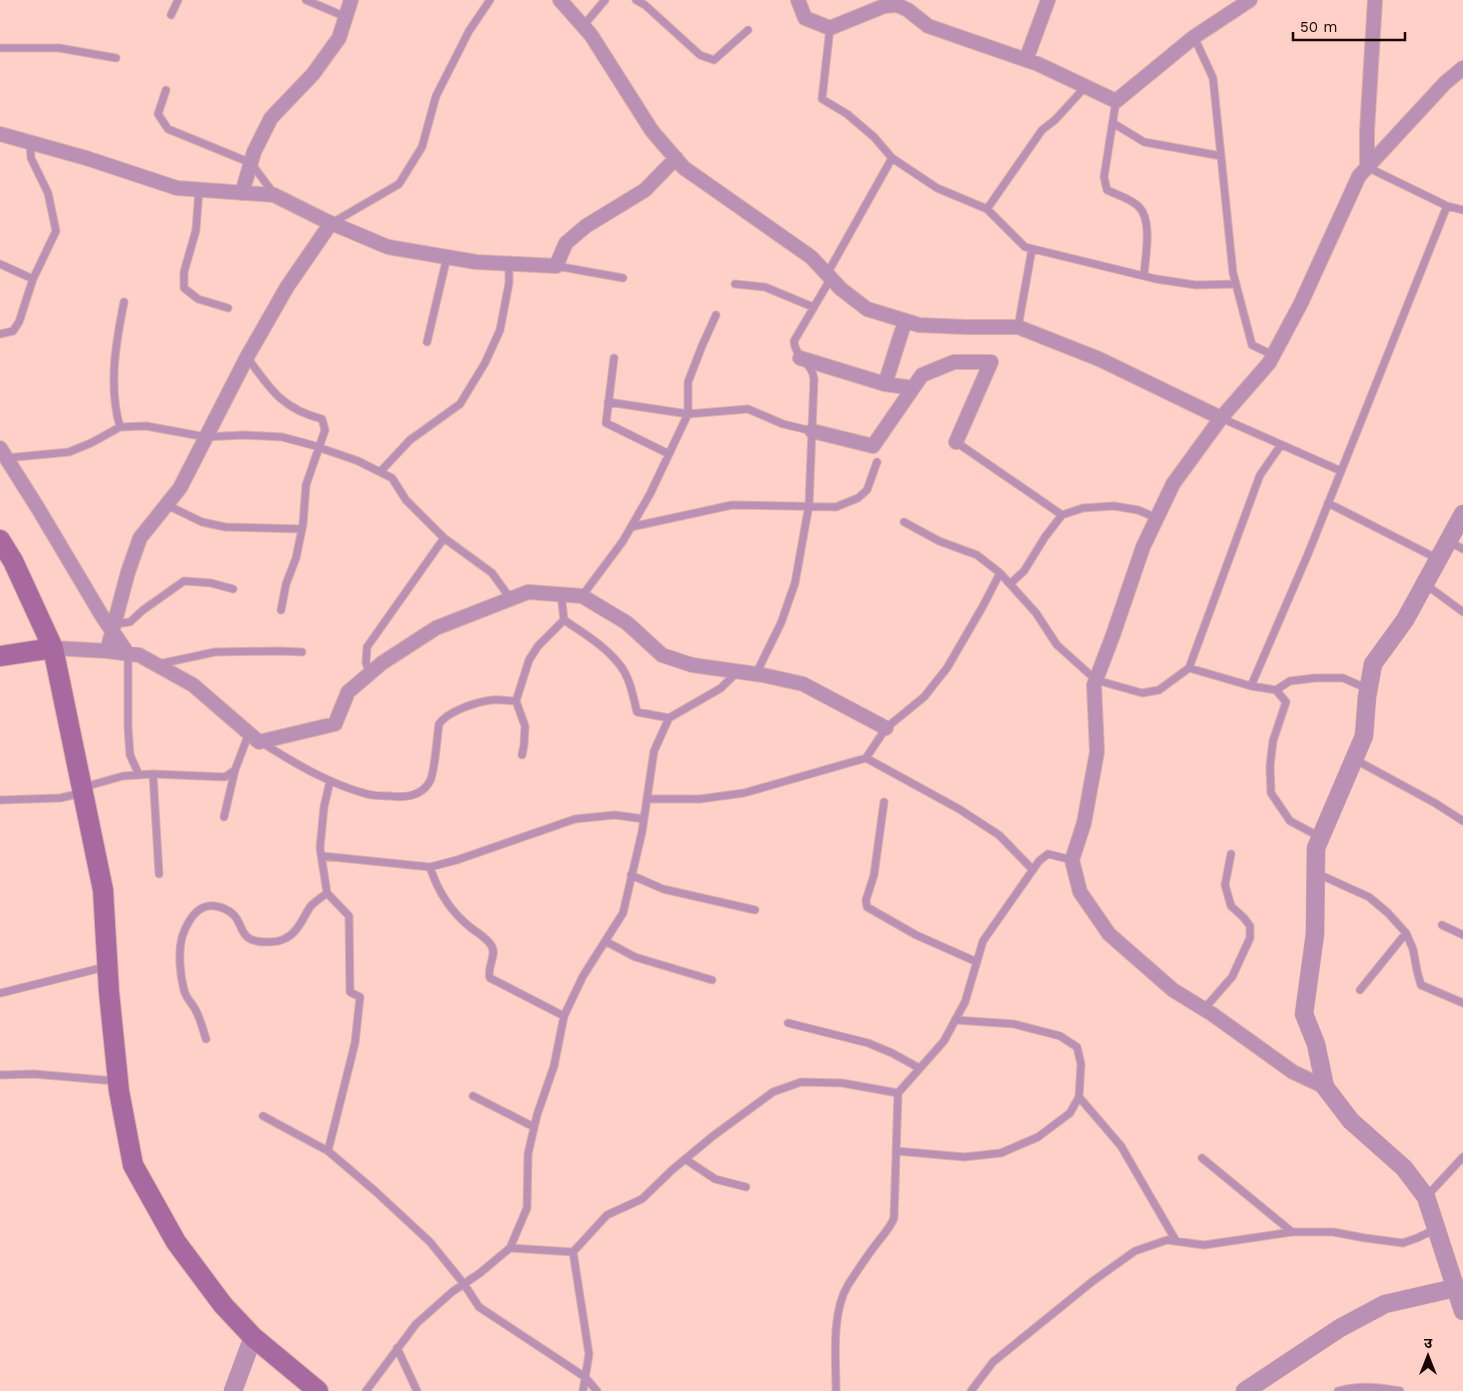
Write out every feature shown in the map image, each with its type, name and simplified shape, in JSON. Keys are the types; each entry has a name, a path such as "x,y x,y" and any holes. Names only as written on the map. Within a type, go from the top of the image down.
{"main road":[{"path":"0,540 13,561 52,648 103,890 118,1082 133,1165 176,1242 223,1304 253,1337 318,1391"},
{"path":"0,656 52,648"}],"street":[{"path":"242,193 254,152 271,118 313,74 339,38 351,0"},
{"path":"560,0 591,35 652,131 684,168 811,257 841,289 867,309 919,325 1018,326 1099,359 1221,418"},
{"path":"798,0 806,18 830,28 884,6 897,5 908,10 928,26 1026,60 1116,100 1194,37 1250,0"},
{"path":"1026,60 1048,0"},
{"path":"1367,167 1367,131 1375,0"},
{"path":"1325,1087 1293,1072 1204,1009 1173,990 1108,934 1080,892 1072,860 1084,823 1097,752 1094,685 1144,547 1173,484 1221,418 1269,363 1301,302 1359,176 1445,83 1463,68"},
{"path":"0,136 30,142 86,158 177,188 274,195 388,248 476,262 556,266 566,244 586,226 646,190 676,158"},
{"path":"107,651 128,572 140,538 180,488 247,357 287,287 331,223"},
{"path":"885,384 905,321"},
{"path":"800,358 885,384 913,388"},
{"path":"812,431 873,446 922,375 954,362 991,362 956,442"},
{"path":"3,453 102,616 113,627 128,654"},
{"path":"1463,514 1456,545 1438,559 1405,620 1373,664 1368,690 1364,736 1316,848 1315,934 1304,1014 1316,1044 1325,1087 1351,1121 1404,1168 1426,1197 1463,1311"},
{"path":"52,648 139,655 193,685 254,737 335,724 348,692 382,663 436,628 528,592 582,596 627,623 662,655 692,666 756,674 803,684 886,728"},
{"path":"1245,1391 1340,1328 1385,1304 1455,1288"},
{"path":"233,1391 253,1337"}],"lane":[{"path":"171,15 178,0"},
{"path":"306,0 346,17"},
{"path":"583,26 605,0"},
{"path":"636,0 645,5 700,55 714,60 748,30"},
{"path":"331,223 399,184 422,147 436,96 486,1"},
{"path":"830,28 822,99 846,114 874,137 892,158 937,188 987,209 1025,247 1144,276 1196,285 1236,284"},
{"path":"1194,37 1213,78 1233,273 1252,345 1273,355"},
{"path":"0,48 59,48 116,58"},
{"path":"987,209 1042,130 1055,120 1086,86"},
{"path":"166,90 158,114 168,129 251,163 274,195"},
{"path":"1116,100 1104,177 1105,184 1107,190 1138,206 1143,212 1146,220 1147,236 1144,276"},
{"path":"1113,123 1144,142 1220,156"},
{"path":"0,334 13,331 19,322 33,279 56,231 48,193 31,158 30,142"},
{"path":"756,674 782,623 795,583 809,505 814,379 813,371 800,358 794,346 794,340 892,158"},
{"path":"1367,167 1447,206 1463,210"},
{"path":"200,190 196,230 184,272 184,288 198,299 228,308"},
{"path":"1251,686 1291,596 1447,206"},
{"path":"1018,326 1032,249"},
{"path":"427,342 447,257"},
{"path":"0,264 33,279"},
{"path":"380,472 410,440 460,404 485,363 500,330 509,283 509,264"},
{"path":"556,266 623,278"},
{"path":"735,284 765,287 813,307"},
{"path":"120,427 115,410 116,347 124,302"},
{"path":"582,596 631,527 650,494 688,414 688,382 716,315"},
{"path":"247,357 267,385 284,403 306,415 322,419 324,430 306,485 302,528 296,558 286,584 281,610"},
{"path":"614,358 606,423 669,454"},
{"path":"608,402 688,414 748,409 783,424 812,431"},
{"path":"1221,418 1341,471"},
{"path":"3,453 69,452 91,443 120,427 146,426 206,437 244,435 282,437 319,447 358,461 392,478 406,500 444,538 492,573 510,598"},
{"path":"956,442 1062,515"},
{"path":"904,522 939,541 977,555 1000,573 1036,613 1057,645 1096,680 1142,693 1159,690 1189,668 1260,475 1281,445"},
{"path":"631,527 732,504 836,506 858,498 868,490 877,462"},
{"path":"1328,502 1438,559"},
{"path":"167,504 202,522 225,527 302,528"},
{"path":"1010,584 1024,571 1044,536 1062,515 1083,508 1114,506 1138,510 1157,518"},
{"path":"370,673 366,664 367,647 444,538"},
{"path":"647,799 700,799 744,793 866,758 886,728 924,697 947,668 1000,573"},
{"path":"113,627 130,622 143,610 184,581 211,583 233,589"},
{"path":"1425,584 1463,612"},
{"path":"560,594 564,620 602,646 620,665 632,688 637,712 669,718"},
{"path":"522,755 524,726 516,701 529,660 538,646 564,620"},
{"path":"157,665 215,652 302,652"},
{"path":"128,654 130,755 139,775"},
{"path":"1189,668 1251,686 1276,690 1286,702 1273,741 1270,766 1271,793 1290,821 1320,837"},
{"path":"366,1391 416,1324 452,1292 480,1273 510,1248 527,1208 528,1154 536,1114 554,1066 564,1016 583,976 623,913 644,819 654,751 669,718 721,688 738,672"},
{"path":"1276,690 1290,681 1315,678 1343,678 1368,690"},
{"path":"224,817 235,770 254,737 296,764 330,781 368,795 413,796 423,790 431,780 439,724 444,717 458,710 492,700 516,701"},
{"path":"866,758 952,805 999,836 1033,870"},
{"path":"1354,758 1435,803 1463,821"},
{"path":"0,800 60,798 123,776 153,774 225,777 235,770"},
{"path":"153,774 159,874"},
{"path":"328,1151 355,1043 360,997 350,992 349,916 327,892 320,848 324,807 330,781"},
{"path":"884,802 874,875 866,900 867,907 916,935 977,962"},
{"path":"322,856 430,867 457,860 575,819 615,815 644,819"},
{"path":"836,1391 837,1320 840,1304 848,1286 877,1243 889,1231 894,1218 898,1092 944,1041 965,1002 983,941 1039,862 1048,854 1072,860"},
{"path":"1204,1009 1232,977 1250,938 1250,926 1231,906 1225,884 1230,854"},
{"path":"430,867 436,887 447,904 470,928 491,944 494,950 488,974 490,978 564,1016"},
{"path":"1316,873 1369,896 1388,912 1406,933 1413,949 1421,985 1463,1003"},
{"path":"631,875 663,889 755,910"},
{"path":"206,1039 197,1012 184,992 180,962 182,938 195,911 204,907 218,906 227,909 236,917 246,937 254,942 272,942 286,939 298,927 312,906 327,892"},
{"path":"1442,925 1463,935"},
{"path":"1360,990 1406,933"},
{"path":"605,941 634,957 712,980"},
{"path":"0,993 108,967"},
{"path":"896,1151 964,1157 1001,1153 1038,1137 1070,1112 1080,1097 1081,1064 1077,1047 1060,1036 1014,1024 955,1020"},
{"path":"788,1023 868,1043 892,1053 919,1068"},
{"path":"0,1075 34,1074 118,1082"},
{"path":"572,1252 607,1215 642,1199 713,1136 773,1092 801,1082 842,1083 898,1092"},
{"path":"473,1096 534,1127"},
{"path":"1080,1097 1121,1146 1176,1242"},
{"path":"263,1116 328,1151 430,1242 479,1306 585,1377 597,1391"},
{"path":"1426,1197 1463,1157"},
{"path":"1202,1158 1292,1232"},
{"path":"685,1159 715,1179 746,1187"},
{"path":"971,1391 993,1362 1134,1251 1167,1240 1204,1245 1292,1232 1333,1232 1403,1243 1436,1229"},
{"path":"510,1248 572,1252"},
{"path":"572,1252 589,1354 583,1391"},
{"path":"397,1348 417,1391"},
{"path":"1338,1391 1348,1388 1385,1388 1400,1391"}]}
